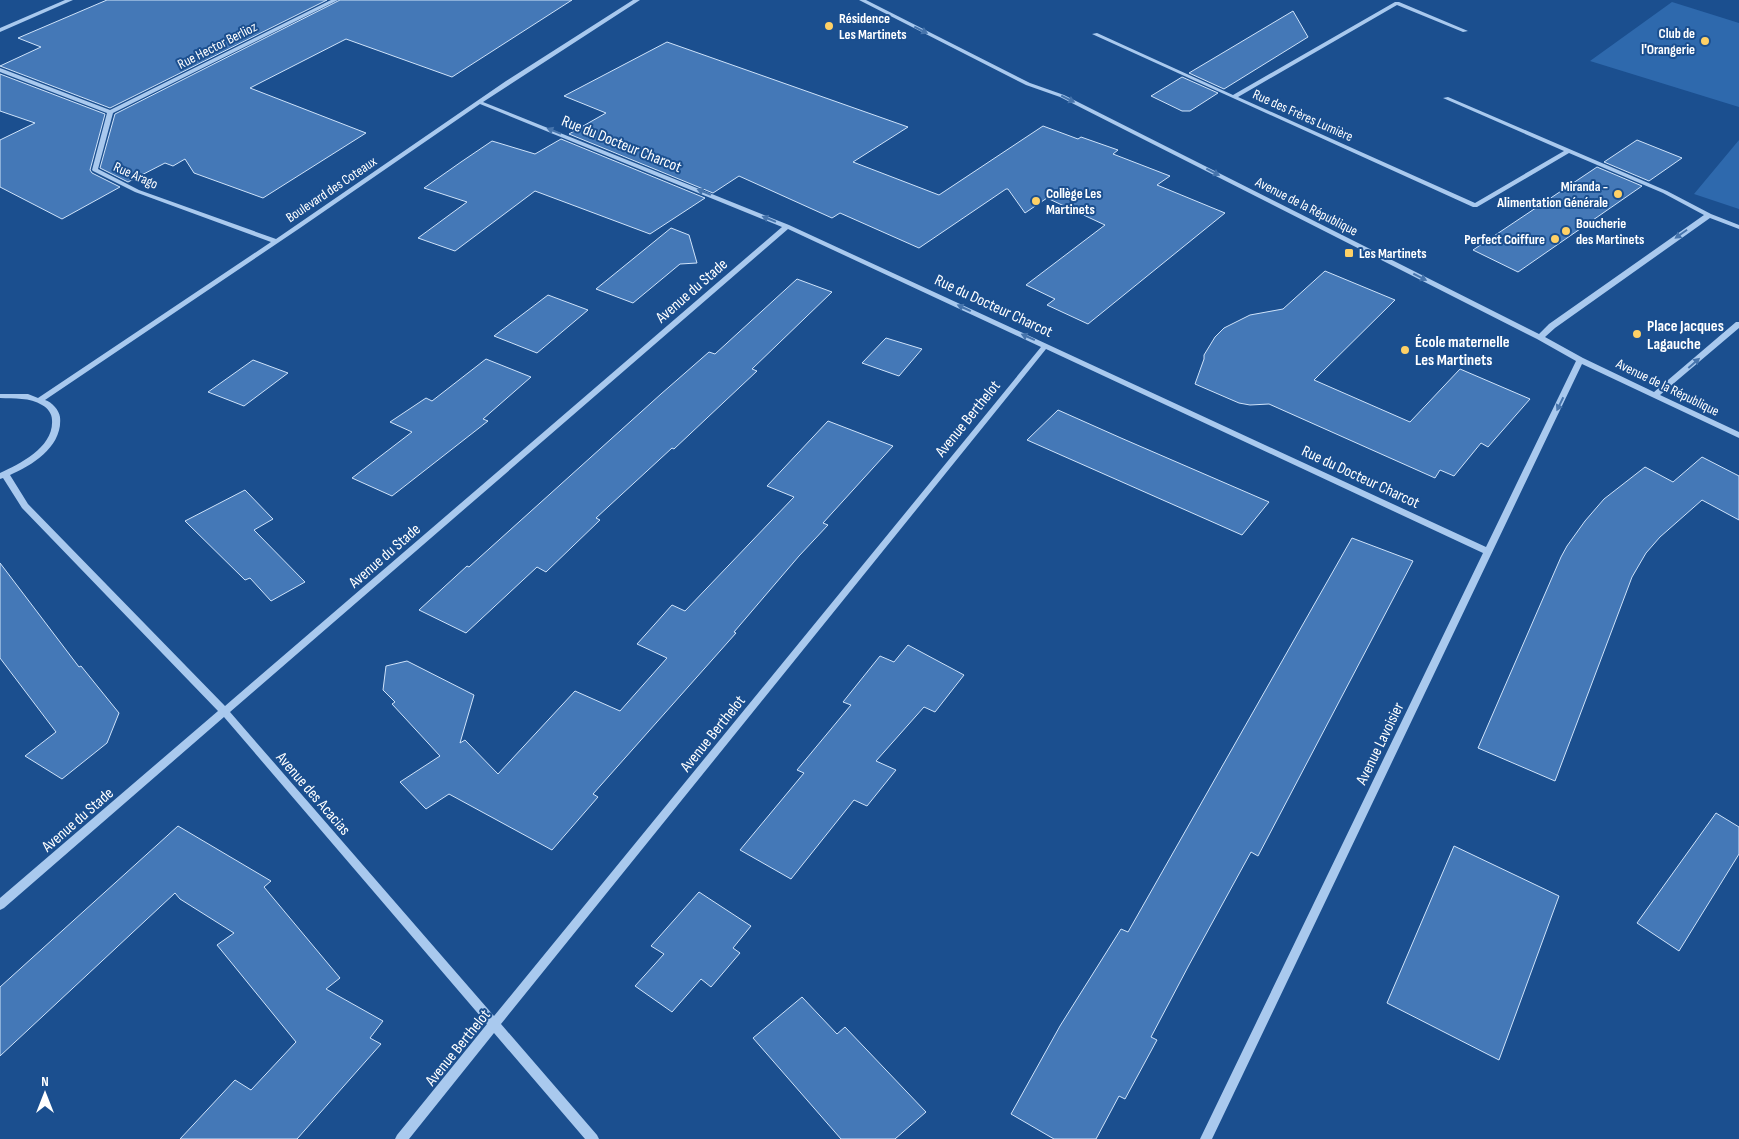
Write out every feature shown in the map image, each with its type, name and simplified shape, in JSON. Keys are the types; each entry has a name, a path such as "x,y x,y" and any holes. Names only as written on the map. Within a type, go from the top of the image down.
{"street":[{"path":"0,30 70,0"},
{"name":"Rue Hector Berlioz","path":"110,112 335,0"},
{"name":"Boulevard des Coteaux","path":"40,400 479,102 637,0"},
{"name":"Avenue de la République","path":"862,0 1028,84 1062,96 1540,337 1580,360 1656,394 1739,435"},
{"name":"Rue des Frères Lumière","path":"1233,97 1397,4 1465,31"},
{"path":"1095,34 1233,97"},
{"path":"0,70 110,112"},
{"name":"Rue des Frères Lumière","path":"1233,97 1475,206 1568,152"},
{"path":"1446,98 1568,152 1665,192 1709,215 1739,227"},
{"name":"Rue du Docteur Charcot","path":"479,102 787,226 1489,552"},
{"name":"Rue Arago","path":"110,112 95,170 137,191 276,241"},
{"path":"1540,337 1552,326 1709,215"},
{"name":"Avenue du Stade","path":"0,905 787,226"},
{"path":"1656,394 1739,324"},
{"name":"Avenue Berthelot","path":"402,1139 1046,345"},
{"name":"Avenue Lavoisier","path":"1206,1139 1580,360"},
{"path":"0,396 23,396 40,400 53,408 59,420 56,434 46,449 28,463 2,475"},
{"name":"Avenue des Acacias","path":"2,475 25,506 225,712 592,1139"}],"shaded area":[{"path":"1672,2 1739,23 1739,107 1590,61"},
{"path":"1739,140 1739,209 1694,194"}],"building":[{"path":"107,0 327,0 110,108 0,66 41,47 18,38"},
{"path":"340,0 572,0 452,77 346,39 250,88 366,133 263,198 194,173 185,159 173,166 165,163 128,182 100,168 115,114"},
{"path":"1293,11 1308,37 1224,89 1189,73"},
{"path":"667,42 908,127 853,162 939,195 1043,126 1078,139 1081,137 1118,150 1113,154 1170,176 1157,185 1225,213 1088,324 1047,305 1055,299 1026,285 1105,225 1047,198 1025,213 1008,189 1006,189 919,248 840,213 832,218 739,176 713,193 569,134 606,113 564,96"},
{"path":"0,74 105,114 90,170 92,173 120,187 62,219 0,187 0,140 35,123 0,111"},
{"path":"1182,77 1218,93 1190,111 1182,111 1151,96"},
{"path":"561,139 705,198 650,234 535,191 455,251 418,238 467,202 424,188 461,162 492,141 535,154"},
{"path":"1637,140 1682,158 1649,181 1604,162"},
{"path":"1597,167 1642,186 1518,272 1473,250"},
{"path":"671,228 689,235 697,263 680,264 633,303 596,289"},
{"path":"1325,271 1395,300 1314,380 1410,422 1460,369 1530,399 1488,447 1481,443 1454,476 1440,470 1435,478 1269,404 1250,405 1239,403 1195,384 1204,355 1215,337 1224,328 1250,315 1283,309"},
{"path":"797,279 832,292 752,369 757,371 674,449 672,448 596,518 600,520 546,572 537,567 466,633 419,610 661,394 709,352 715,354"},
{"path":"548,295 588,310 537,353 494,336"},
{"path":"886,338 922,349 899,376 862,363"},
{"path":"486,359 531,377 483,419 488,421 392,496 352,478 412,432 390,422 426,398 432,401"},
{"path":"253,360 288,373 244,406 208,392"},
{"path":"1058,410 1269,502 1242,535 1027,440"},
{"path":"828,421 893,446 823,523 828,525 734,632 736,633 593,794 598,797 552,850 449,794 426,809 400,782 440,756 392,704 395,702 383,690 386,666 407,661 474,695 460,743 465,740 498,774 575,691 620,711 667,658 637,644 672,605 685,611 794,497 767,486"},
{"path":"1702,457 1739,476 1739,520 1702,500 1660,537 1646,553 1632,577 1555,781 1478,748 1561,557 1585,521 1604,499 1645,467 1673,482"},
{"path":"245,490 273,519 254,530 305,582 271,601 250,578 245,580 185,521"},
{"path":"1352,538 1413,561 1258,856 1251,852 1189,965 1151,1037 1157,1040 1125,1099 1119,1096 1096,1139 1054,1139 1011,1114 1060,1026 1121,929 1128,932"},
{"path":"0,563 79,667 81,666 119,713 107,743 62,779 25,756 56,732 0,658"},
{"path":"908,645 964,675 935,712 924,707 876,761 896,770 867,806 854,800 791,879 740,850 804,773 797,770 851,705 843,702 880,656 894,662"},
{"path":"1716,813 1739,827 1739,854 1679,951 1637,923"},
{"path":"178,826 271,881 264,887 340,978 326,989 383,1021 370,1038 381,1044 297,1139 180,1139 235,1080 251,1090 296,1042 217,945 234,933 180,899 175,893 0,1056 0,987"},
{"path":"1454,846 1559,896 1499,1060 1387,1003"},
{"path":"699,892 751,926 733,948 740,953 711,987 701,979 672,1012 635,986 664,954 651,946"},
{"path":"802,997 837,1034 845,1027 926,1112 895,1139 841,1139 753,1038"}],"place":[{"name":"Résidence Les Martinets","path":"829,26"},
{"name":"Club de l'Orangerie","path":"1705,41"},
{"name":"Miranda - Alimentation Générale","path":"1618,194"},
{"name":"Collège Les Martinets","path":"1036,201"},
{"name":"Boucherie des Martinets","path":"1566,231"},
{"name":"Perfect Coiffure","path":"1555,239"},
{"name":"Les Martinets","path":"1349,253"},
{"name":"Place Jacques Lagauche","path":"1637,334"},
{"name":"École maternelle Les Martinets","path":"1405,350"}]}
